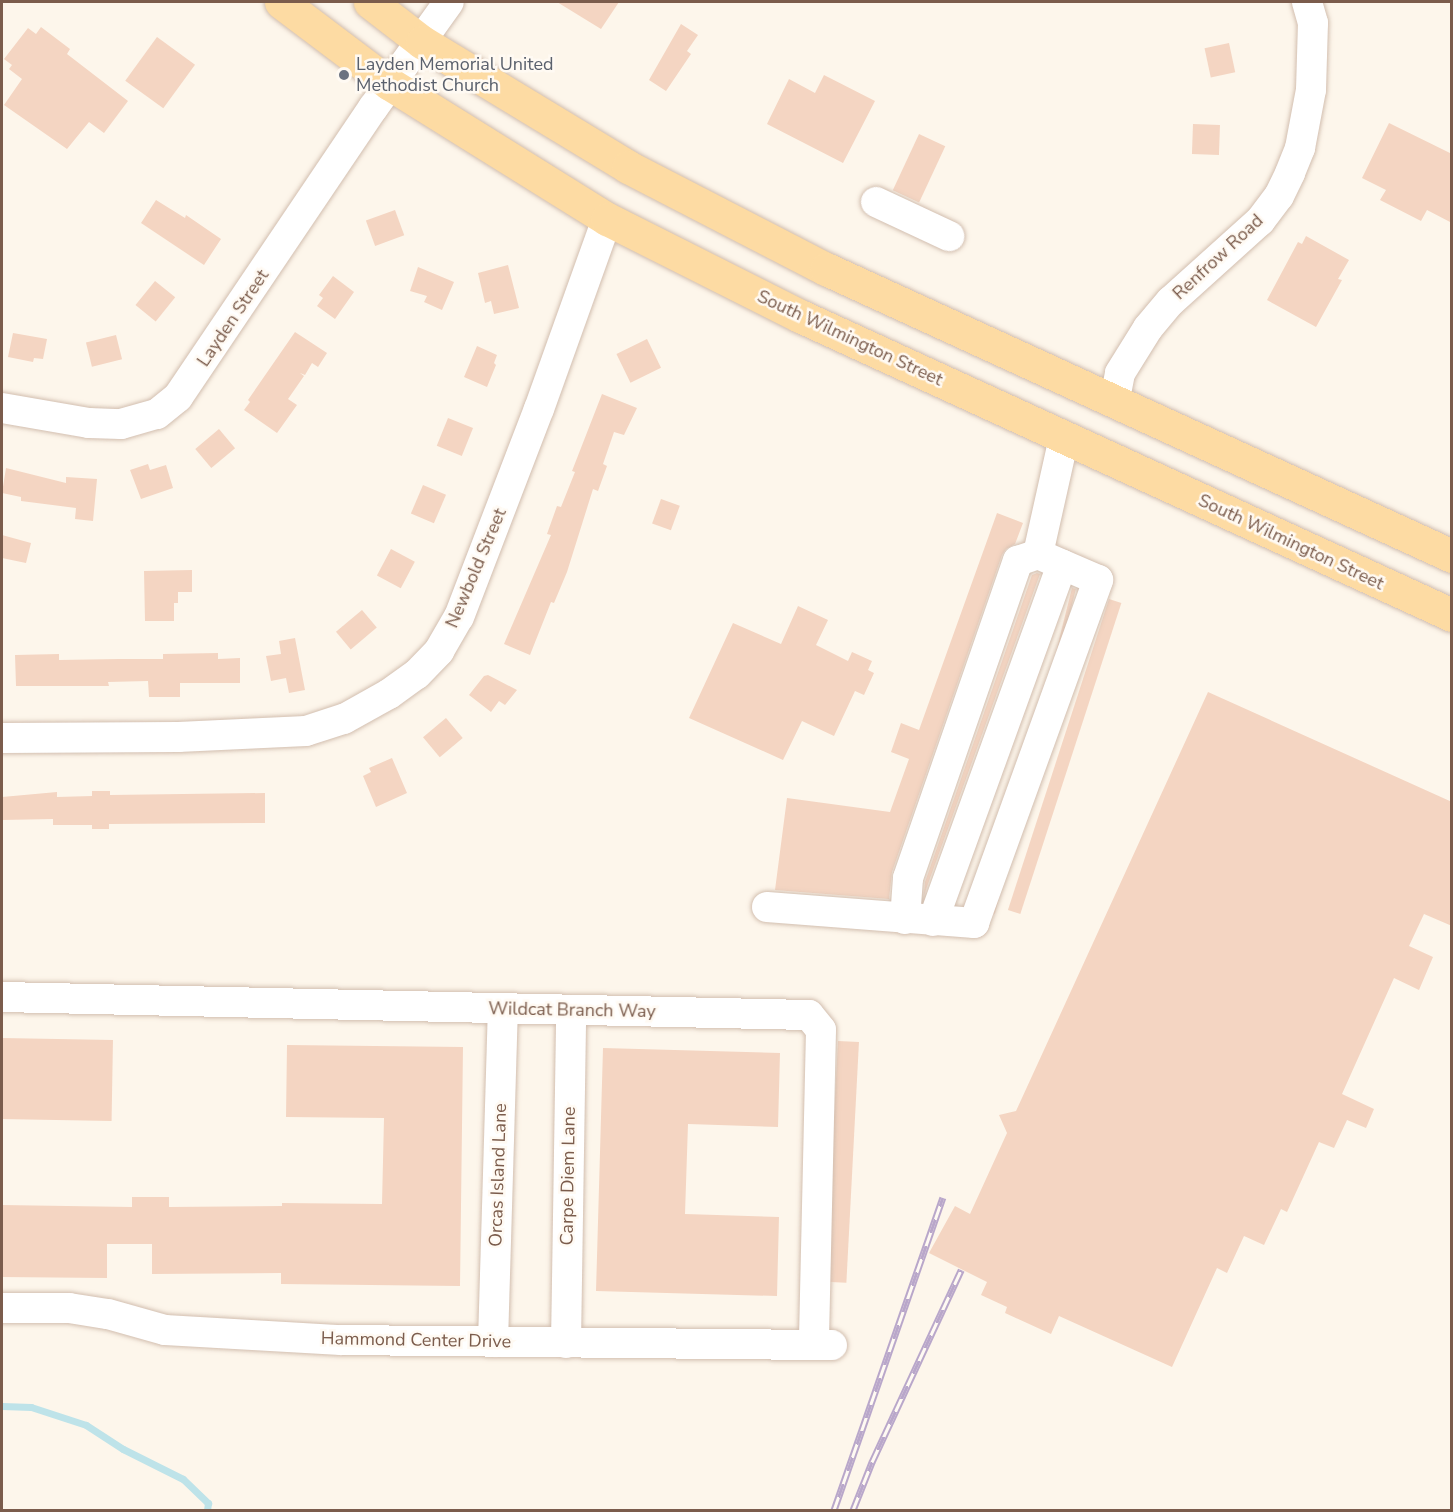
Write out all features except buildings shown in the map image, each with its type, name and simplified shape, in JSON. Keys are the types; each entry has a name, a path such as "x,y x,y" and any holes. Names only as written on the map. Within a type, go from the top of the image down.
{"main road":[{"name":"South Wilmington Street","path":"281,2 390,84 607,219 800,316 1452,615"},
{"path":"370,2 422,42 627,167 826,269 1115,399 1452,556"}],"street":[{"name":"Layden Street","path":"2,408 88,423 121,424 158,414 178,397 390,84 449,2"},
{"name":"Renfrow Road","path":"1115,399 1120,373 1148,328 1170,301 1260,221 1278,196 1290,173 1300,148 1311,90 1312,22 1307,2"},
{"path":"876,202 950,236"},
{"name":"Newbold Street","path":"2,738 178,737 306,731 344,719 389,694 417,674 439,651 459,618 539,409 607,219"},
{"path":"919,920 1050,559 1064,438"},
{"path":"767,907 919,920 974,923 1098,580 1050,559 1018,561 908,878 919,920"},
{"name":"Wildcat Branch Way","path":"2,997 809,1015 821,1030 824,1345"},
{"name":"Orcas Island Lane","path":"493,1342 503,1008"},
{"name":"Carpe Diem Lane","path":"566,1343 571,1010"},
{"name":"Hammond Center Drive","path":"2,1308 69,1308 108,1314 165,1330 341,1340 824,1345"}],"waterway":[{"path":"2,1406 31,1407 86,1425 123,1449 183,1479 208,1503 207,1510"}],"railway":[{"path":"834,1510 943,1197"},
{"path":"853,1510 872,1462 961,1270"}],"place":[{"name":"Layden Memorial United Methodist Church","path":"344,75"}]}
